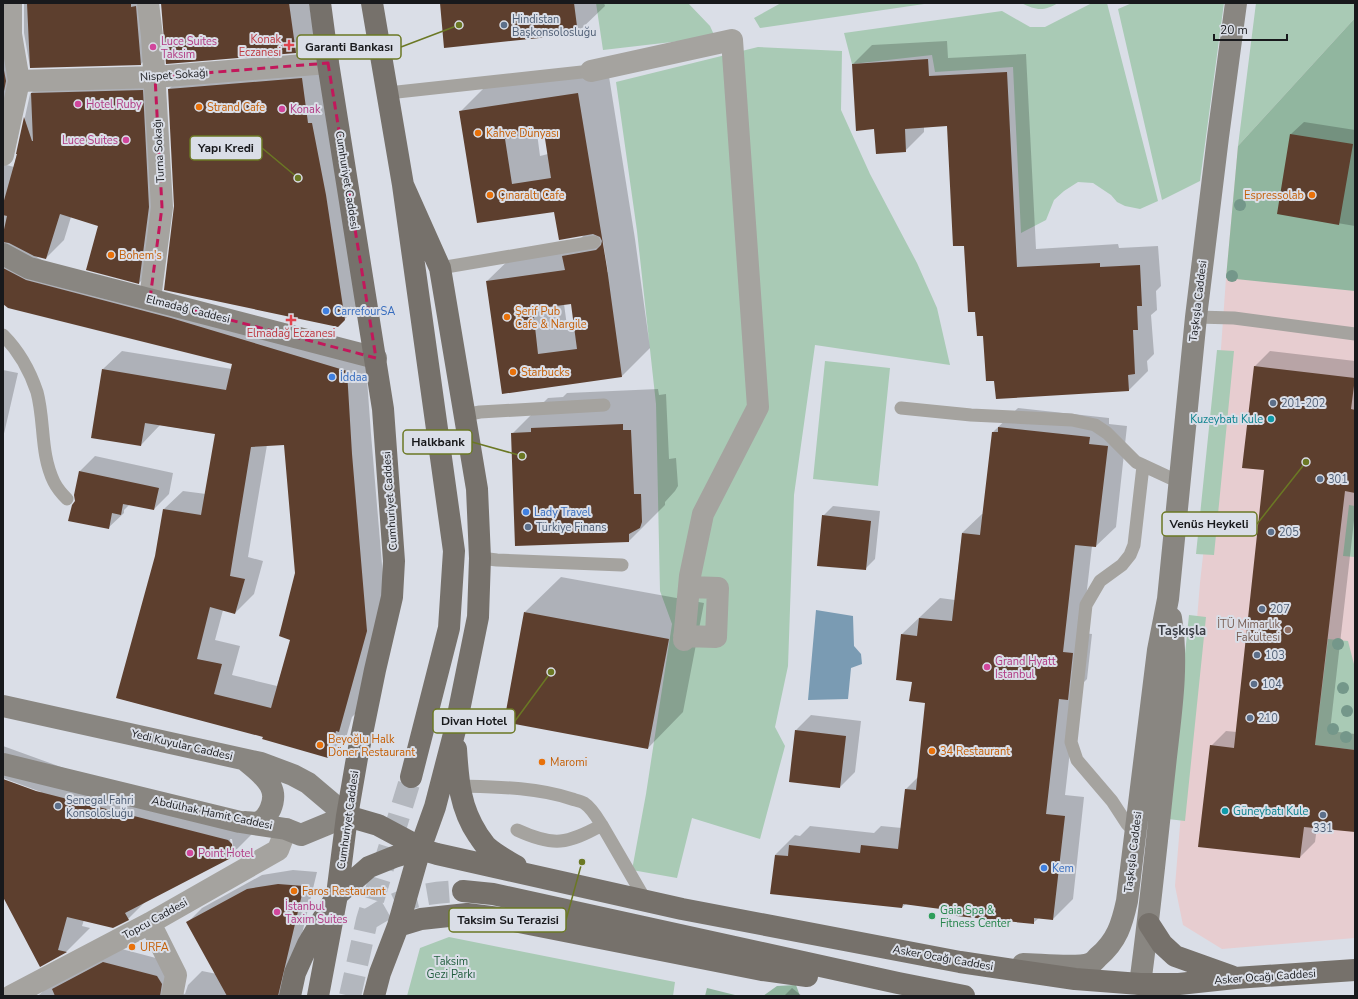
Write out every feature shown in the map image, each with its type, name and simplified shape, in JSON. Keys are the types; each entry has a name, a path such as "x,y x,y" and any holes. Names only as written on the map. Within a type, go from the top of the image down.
{"main road":[{"name":"Cumhuriyet Caddesi","path":"318,996 337,895 347,816 373,677 392,597 394,562 384,409 328,63 320,3"},
{"path":"372,3 403,185 454,551 449,628 411,777"},
{"name":"Taşkışla Caddesi","path":"960,962 1074,966 1091,964 1105,951 1118,935 1123,920 1136,833 1158,650 1168,599 1196,317 1236,3"},
{"path":"374,996 380,973 398,926 420,849 435,807 455,730 478,617 480,558 478,489 464,415 440,268 403,185"},
{"name":"Elmadağ Caddesi","path":"3,254 29,268 376,358"},
{"name":"Taşkışla Caddesi","path":"1139,990 1149,924 1173,681 1174,638 1168,599"},
{"name":"Yedi Kuyular Caddesi","path":"3,706 244,759 278,769 308,783 347,816"},
{"path":"455,730 459,786 464,807 474,829 486,847 498,856 537,877"},
{"path":"240,822 256,823 264,818 270,810 273,800 272,788 264,777 244,759"},
{"name":"Abdülhak Hamit Caddesi","path":"3,764 240,822 286,829 301,835 347,816"},
{"path":"347,816 378,825 408,840 420,849"},
{"path":"290,996 295,973 308,944 337,895 369,866 420,849"},
{"name":"Asker Ocağı Caddesi","path":"420,849 646,901 960,962 1139,990 1235,978 1352,973"},
{"path":"462,891 492,894 898,983 964,996"},
{"path":"398,926 421,919 467,914 499,918 799,976 898,983"},
{"path":"1149,924 1162,944 1175,956 1235,978"}],"street":[{"path":"3,155 19,81 7,33 11,3"},
{"name":"Turna Sokağı","path":"148,3 152,36 162,207 150,299"},
{"path":"591,71 732,40 758,407 703,514 689,587 684,638 716,637 718,588 689,587"},
{"name":"Nispet Sokağı","path":"19,81 154,77 328,63"},
{"name":"Topcu Caddesi","path":"11,996 150,923 278,850 286,829"},
{"path":"150,923 176,975 172,996"},
{"path":"3,981 11,996"}],"lane":[{"path":"388,93 591,71"},
{"path":"440,268 594,242"},
{"path":"1196,317 1234,318 1355,334"},
{"path":"3,335 10,342 29,370 37,393 46,460 54,483 67,499"},
{"path":"464,415 480,412 604,405"},
{"path":"901,408 971,415 1072,420 1095,425 1107,433 1136,462 1179,482"},
{"path":"1136,833 1127,824 1112,801 1077,760 1072,742 1086,605 1100,581 1122,565 1130,555 1134,545 1143,466"},
{"path":"480,558 622,565"},
{"path":"459,786 500,787 563,796 584,803 602,825 646,901"},
{"path":"517,830 549,841 567,840 584,835 602,825"}],"highlighted area":[{"path":"328,63 376,358 150,299 162,207 155,77"}],"shaded area":[{"name":"İTÜ Mimarlık Fakültesi","path":"1355,18 1355,938 1222,949 1183,925 1175,886 1200,583 1212,475 1226,278 1238,146"}],"green space":[{"path":"596,3 688,3 710,26 715,37 603,50"},
{"path":"781,3 931,3 760,28 754,18"},
{"path":"1021,3 1058,3 1048,8 1040,9"},
{"path":"1092,3 1107,3 1158,201 1140,209 1125,206 1117,202 1111,195 1093,183 1078,182 1054,200 1046,220 1021,233 1013,67 935,72 932,55 852,64 844,33 1002,11 1030,27 1045,27"},
{"path":"1132,3 1224,3 1200,181 1162,200 1118,9"},
{"path":"1256,3 1355,3 1355,18 1238,146"},
{"path":"1355,18 1355,291 1226,278 1238,146"},
{"path":"758,47 842,51 841,110 870,174 917,263 937,308 950,365 815,345 794,495 788,666 775,727 785,746 760,839 692,818 677,878 632,870 646,794 672,624 660,591 656,404 637,231 616,82"},
{"path":"1217,350 1234,351 1214,555 1196,554"},
{"path":"825,361 890,368 878,486 813,479"},
{"path":"1349,505 1355,506 1355,557 1343,556"},
{"path":"1189,615 1206,617 1185,821 1168,819"},
{"path":"1328,639 1348,641 1355,668 1355,750 1315,745"},
{"name":"Taksim Gezi Parkı","path":"449,937 675,982 673,996 407,996 420,948"},
{"path":"796,985 800,996 763,996 777,986"},
{"path":"707,988 739,996 705,996"}],"water":[{"path":"816,610 853,616 854,646 861,654 862,664 851,668 848,699 808,700"}],"building":[{"path":"27,3 131,3 131,7 136,6 141,65 30,68"},
{"path":"161,3 289,3 296,53 166,64"},
{"path":"440,3 574,3 578,34 444,48"},
{"path":"928,59 929,76 1007,72 1017,267 1100,263 1100,267 1140,265 1142,306 1137,306 1138,330 1133,330 1135,374 1128,375 1129,391 996,399 994,381 986,381 983,336 977,336 975,312 968,312 964,246 953,246 947,126 905,129 906,152 876,154 874,129 856,131 852,64"},
{"path":"3,65 6,81 3,96"},
{"path":"302,78 308,123 312,123 326,195 345,320 338,327 164,290 174,206 168,89"},
{"path":"143,90 149,207 139,284 86,270 98,226 60,214 46,259 34,256 9,243 3,242 3,234 7,216 3,215 3,204 17,154 24,117 33,141 31,93"},
{"path":"578,93 607,268 622,377 502,394 486,281 565,270 562,256 596,250 601,245 602,241 600,237 593,234 559,240 554,212 477,223 459,111","holes":["544,132 551,178 512,184 505,139","571,304 577,349 538,354 533,309"]},
{"name":"Espressolab","path":"1290,134 1353,144 1339,225 1277,214"},
{"path":"3,268 26,280 171,318 347,371 352,454 367,631 339,732 336,731 328,758 262,739 263,737 116,698 155,556 163,509 201,515 215,434 145,423 141,446 91,438 102,369 226,390 232,364 8,308 3,304","holes":["284,445 295,573 279,636 290,640 271,708 214,694 222,664 197,659 210,607 235,614 245,579 230,576 251,447"]},
{"path":"1254,366 1355,378 1351,409 1355,410 1355,493 1345,491 1315,745 1355,750 1355,832 1304,827 1300,858 1198,847 1210,745 1234,748 1264,470 1242,468"},
{"path":"623,424 623,430 631,430 634,494 641,494 642,522 640,528 629,534 629,542 515,546 511,433 531,432 531,428"},
{"name":"Grand Hyatt Istanbul","path":"998,427 1090,437 1089,444 1108,446 1096,547 1075,545 1063,652 1073,653 1068,700 1059,699 1046,814 1065,816 1053,920 1034,918 1034,924 947,915 948,910 903,904 902,908 770,894 775,855 788,856 789,845 860,853 861,845 898,849 905,789 916,790 925,703 909,701 912,682 896,680 901,634 917,636 919,618 952,621 962,533 980,535 992,432 998,432"},
{"path":"79,471 159,488 154,510 123,504 121,515 112,513 109,529 68,521 72,505 75,501 74,495"},
{"path":"822,515 871,521 866,570 817,566"},
{"path":"524,612 669,639 648,749 504,722"},
{"path":"795,730 846,736 840,788 789,782"},
{"path":"3,779 36,791 228,840 232,844 233,852 229,859 125,913 129,920 113,928 67,917 58,950 67,952 40,967 3,897"},
{"path":"278,884 304,886 278,996 227,996 186,922 247,889"},
{"path":"103,962 157,976 162,984 160,996 55,996 52,989"}],"tunnel":[{"path":"350,996 367,920 411,777"},
{"path":"367,920 395,904 411,898 436,893 463,891"}],"place":[{"name":"Garanti Bankası","path":"459,25"},
{"name":"Hindistan Başkonsolosluğu","path":"504,25"},
{"name":"Konak Eczanesi","path":"289,45"},
{"name":"Luce Suites Taksim","path":"153,47"},
{"name":"Hotel Ruby","path":"78,104"},
{"name":"Strand Cafe","path":"199,107"},
{"name":"Konak","path":"282,109"},
{"name":"Kahve Dünyası","path":"478,133"},
{"name":"Luce Suites","path":"126,140"},
{"name":"Yapı Kredi","path":"298,178"},
{"name":"Çınaraltı Cafe","path":"490,195"},
{"name":"Espressolab","path":"1312,195"},
{"name":"Bohem's","path":"111,255"},
{"name":"CarrefourSA","path":"326,311"},
{"name":"Şerif Pub Cafe & Nargile","path":"507,317"},
{"name":"Elmadağ Eczanesi","path":"291,320"},
{"name":"Starbucks","path":"513,372"},
{"name":"İddaa","path":"332,377"},
{"name":"201-202","path":"1273,403"},
{"name":"Kuzeybatı Kule","path":"1271,419"},
{"name":"Halkbank","path":"522,456"},
{"name":"Venüs Heykeli","path":"1306,462"},
{"name":"301","path":"1320,479"},
{"name":"Lady Travel","path":"526,512"},
{"name":"Türkiye Finans","path":"528,527"},
{"name":"205","path":"1271,532"},
{"name":"207","path":"1262,609"},
{"name":"İTÜ Mimarlık Fakültesi","path":"1288,630"},
{"name":"103","path":"1257,655"},
{"name":"Grand Hyatt Istanbul","path":"987,667"},
{"name":"Divan Hotel","path":"551,672"},
{"name":"104","path":"1254,684"},
{"name":"210","path":"1250,718"},
{"name":"Beyoğlu Halk Döner Restaurant","path":"320,745"},
{"name":"34 Restaurant","path":"932,751"},
{"name":"Maromi","path":"542,762"},
{"name":"Senegal Fahri Konsolosluğu","path":"58,806"},
{"name":"Güneybatı Kule","path":"1225,811"},
{"name":"331","path":"1323,815"},
{"name":"Point Hotel","path":"190,853"},
{"name":"Taksim Su Terazisi","path":"582,862"},
{"name":"Kem","path":"1044,868"},
{"name":"Faros Restaurant","path":"294,891"},
{"name":"İstanbul Taxim Suites","path":"277,912"},
{"name":"Gaia Spa & Fitness Center","path":"932,916"},
{"name":"URFA","path":"132,947"}],"district":[{"name":"Taşkışla","path":"1182,631"}]}
